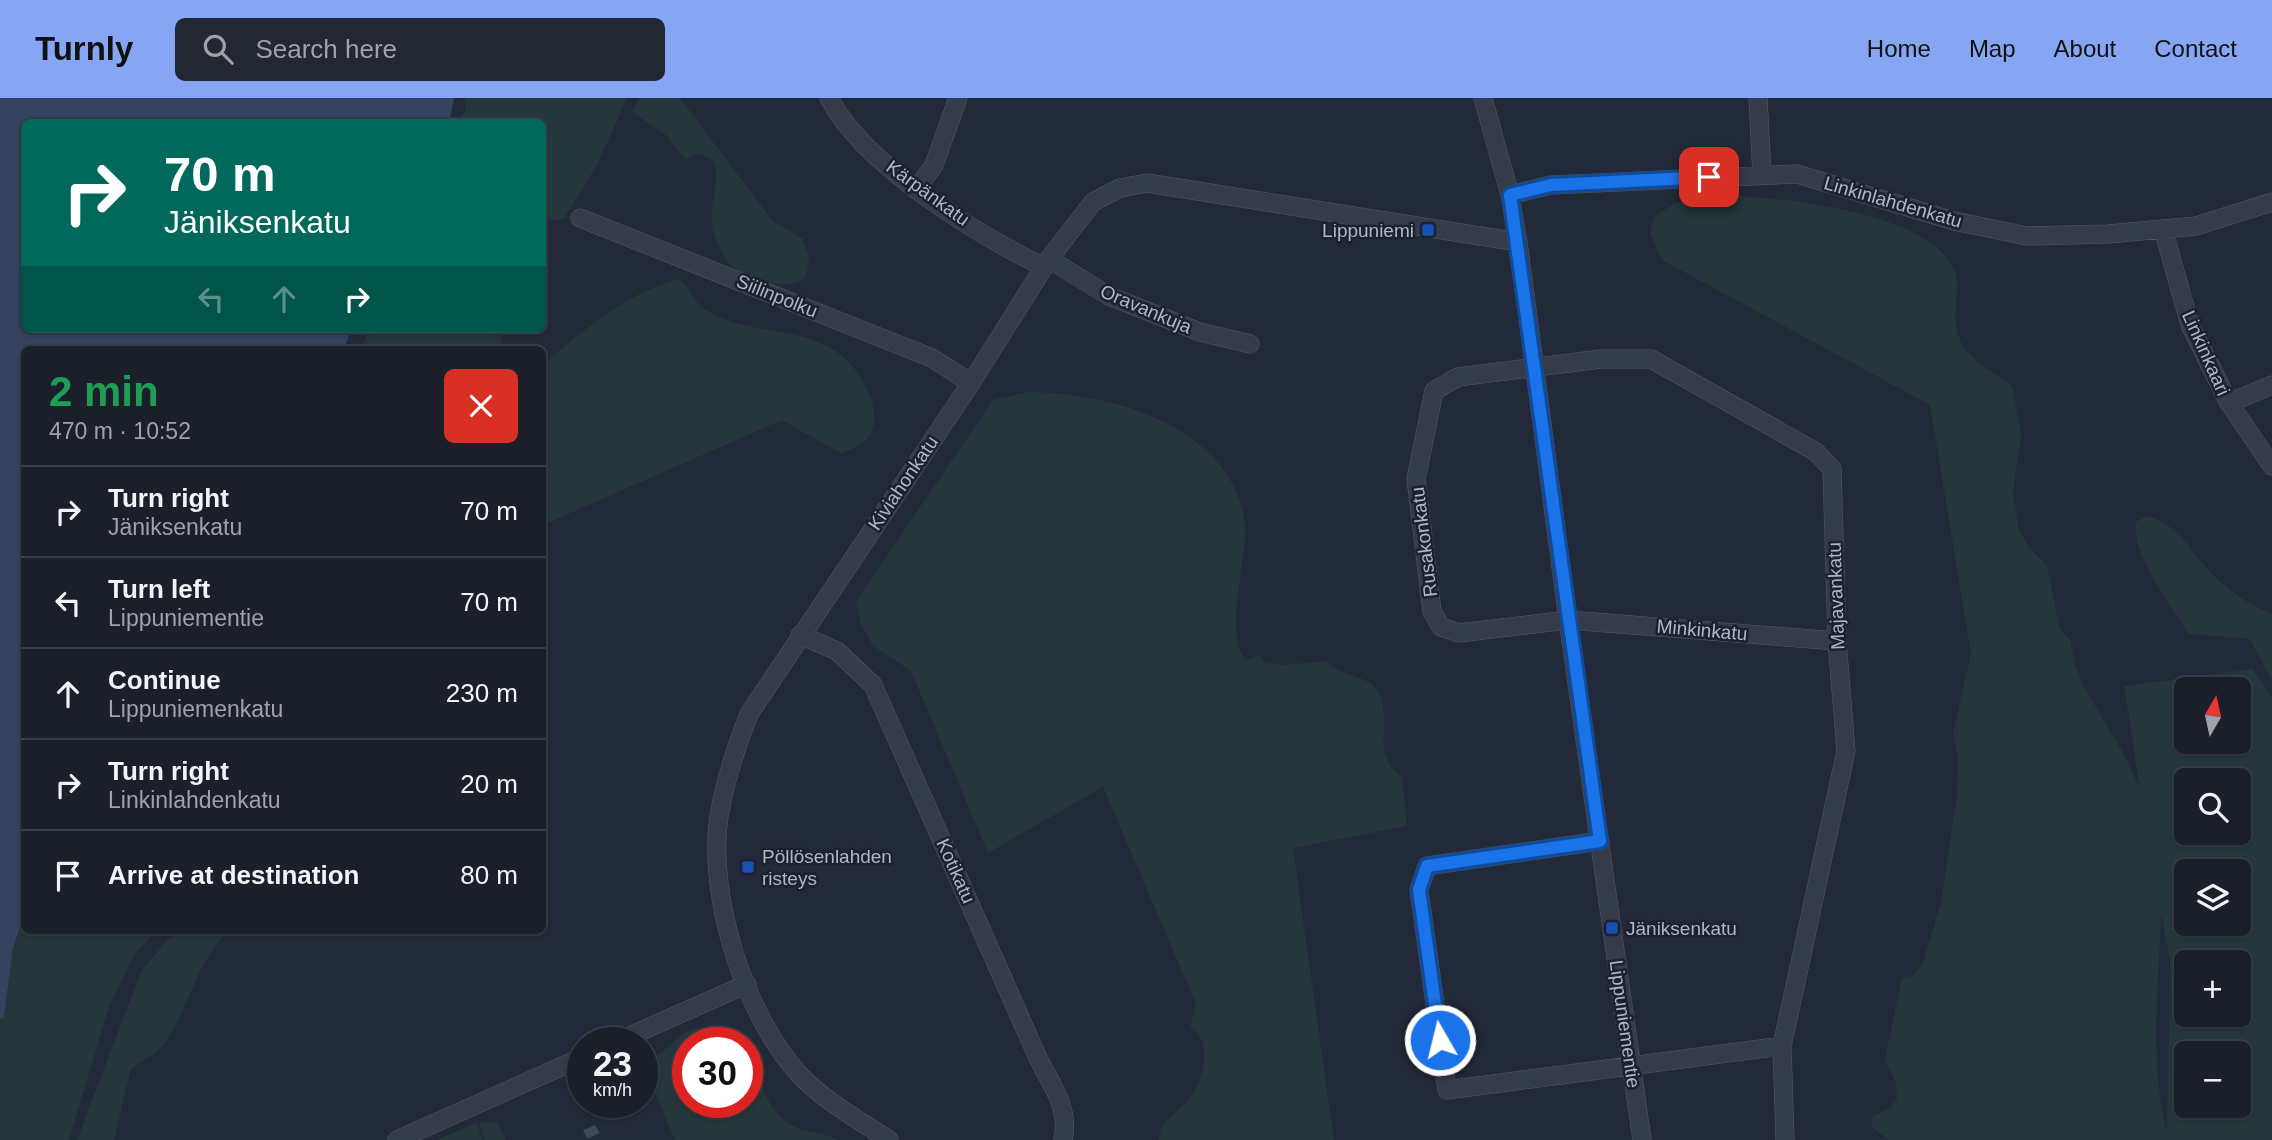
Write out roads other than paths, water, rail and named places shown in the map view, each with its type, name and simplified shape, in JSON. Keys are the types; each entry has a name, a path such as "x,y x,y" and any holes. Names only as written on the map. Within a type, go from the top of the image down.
{"street":[{"name":"Kärpänkatu","path":"830,98 836,111 884,163 916,190 1047,263"},
{"path":"916,190 934,164 958,98"},
{"name":"Lippuniementie","path":"1483,98 1510,195 1518,242 1568,621 1642,1140"},
{"path":"1758,98 1762,175"},
{"name":"Linkinlahdenkatu","path":"1510,195 1551,185 1797,174 1954,220 2027,236 2196,226 2272,202"},
{"name":"Kiviahonkatu","path":"890,1140 826,1098 800,1075 773,1043 731,943 722,900 719,818 735,748 749,714 971,383 1047,263 1093,202 1120,188 1147,183 1518,242"},
{"name":"Siilinpolku","path":"580,218 932,358 971,383"},
{"name":"Linkinkaari","path":"2163,229 2190,325 2229,403 2272,466"},
{"name":"Oravankuja","path":"1047,263 1109,296 1200,332 1250,344"},
{"name":"Majavankatu","path":"1534,367 1601,359 1651,359 1816,452 1832,469 1837,641 1846,751 1782,1046 1785,1140"},
{"name":"Rusakonkatu","path":"1534,367 1458,377 1434,391 1416,479 1432,611 1441,627 1459,633 1568,621"},
{"path":"2229,403 2272,385"},
{"name":"Minkinkatu","path":"1568,621 1837,641"},
{"name":"Kotikatu","path":"800,635 837,651 873,685 1038,1058 1061,1103 1067,1121 1063,1140"},
{"path":"1600,841 1427,866 1419,890 1447,1090 1782,1046"},
{"path":"650,1027 747,984"},
{"path":"397,1140 567,1064"}],"water":[{"path":"0,98 454,98 450,119 21,119 21,333 350,333 345,346 21,346 21,924 13,948 4,1017 0,1019"}],"place":[{"name":"Lippuniemi","path":"1428,230"},
{"name":"Pöllösenlahden risteys","path":"748,867"},
{"name":"Jäniksenkatu","path":"1612,928"}]}
